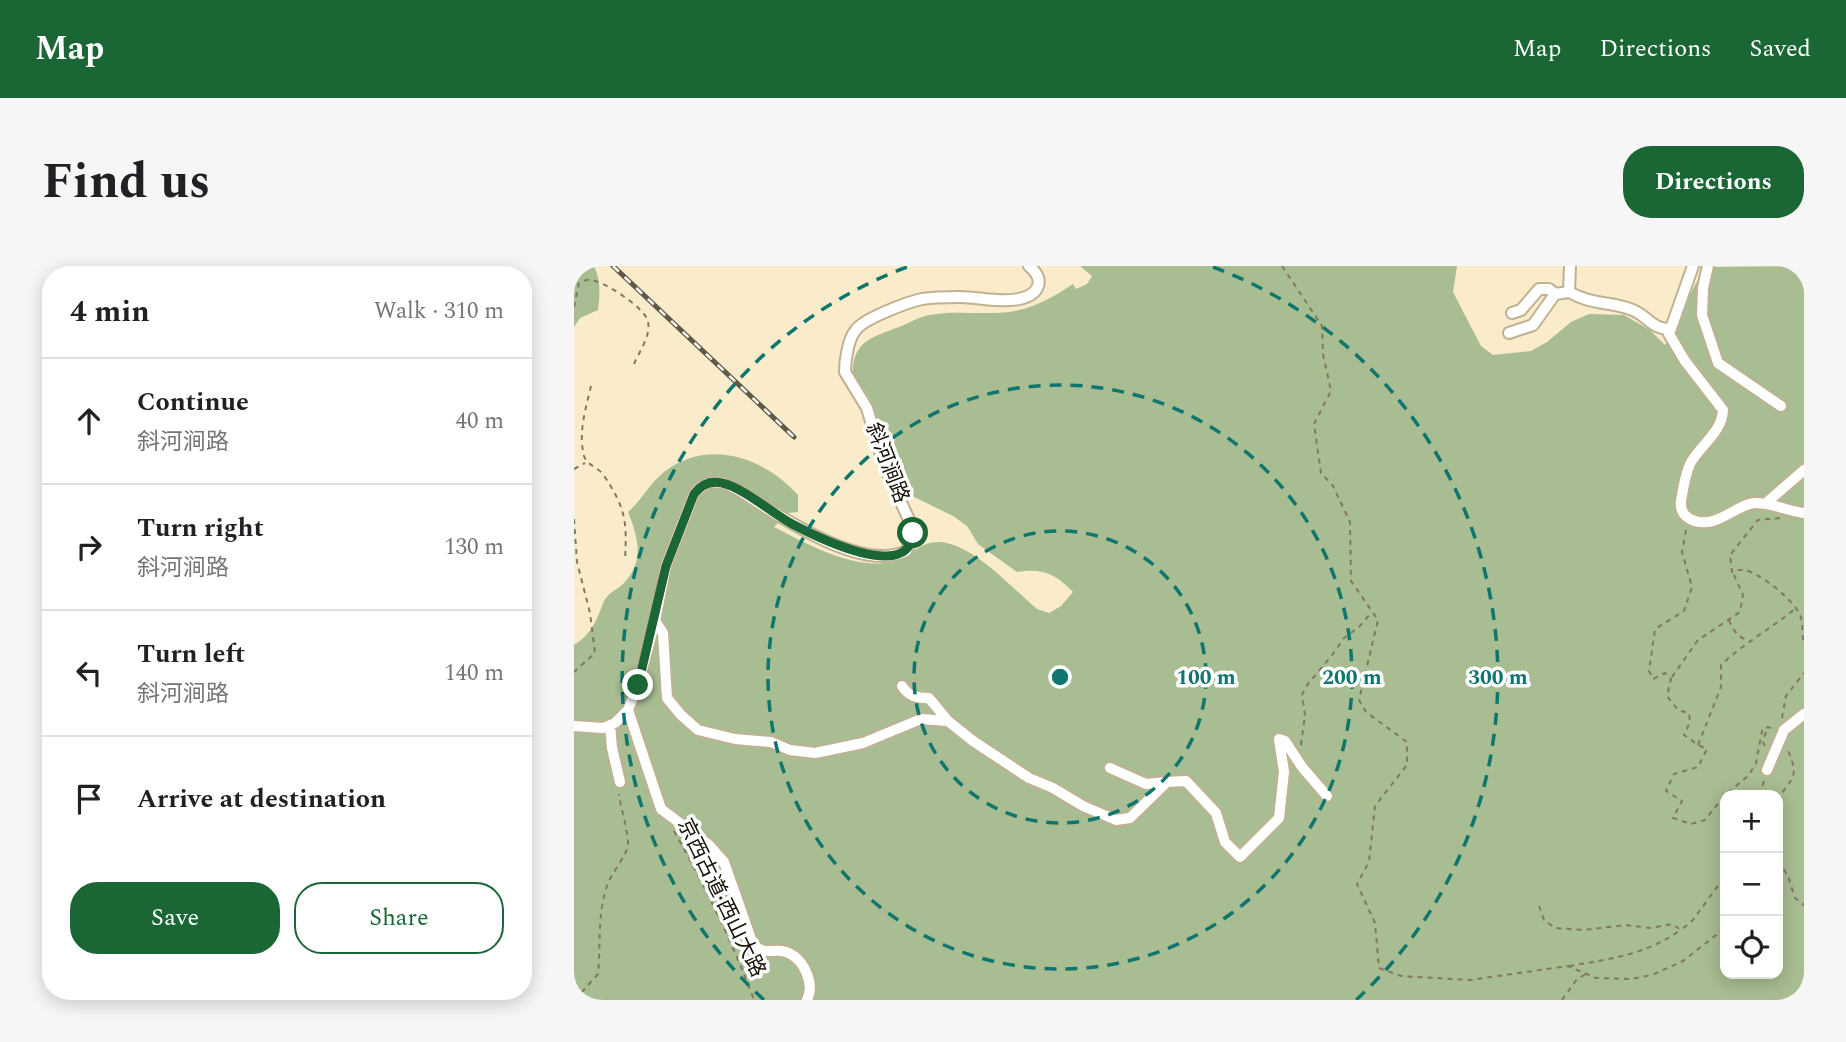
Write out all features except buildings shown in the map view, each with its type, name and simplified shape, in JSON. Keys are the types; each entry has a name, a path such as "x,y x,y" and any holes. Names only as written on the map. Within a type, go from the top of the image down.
{"street":[{"name":"斜河涧路","path":"610,725 628,710 638,685 655,621 666,566 694,494 708,483 722,482 792,524 850,550 892,556 906,551 913,538 910,522 884,466 867,408 845,372 852,333 867,321 921,299 960,297 1017,300 1032,295 1037,289 1039,278 1038,273 1030,266"},
{"path":"1569,292 1570,266"},
{"path":"1693,266 1670,334 1685,361 1723,410 1723,416 1716,432 1699,449 1688,468 1681,507 1683,514 1691,520 1706,522 1732,514 1753,503 1804,513"},
{"path":"1708,266 1703,288 1702,314 1718,363 1780,406"},
{"path":"1512,313 1521,310 1539,289 1549,289 1555,294"},
{"path":"1508,333 1532,325 1555,294 1569,292 1587,301 1631,309 1659,329 1670,329"},
{"path":"1765,504 1804,470"},
{"path":"655,621 663,633 667,698 698,730 735,740 771,742 790,750 815,753 863,743 921,719 948,721"},
{"path":"902,686 905,692 918,698 929,698 948,721 973,741 1029,778 1116,820 1130,818 1167,782"},
{"path":"628,710 661,809 709,845 724,862 753,945 761,952 789,953 801,964 811,988 807,1000"},
{"path":"1767,770 1781,729 1804,714"},
{"path":"574,726 589,728 610,725 620,782"},
{"path":"1110,768 1146,784 1186,781 1216,813 1226,842 1240,857 1279,818 1284,772 1279,739 1285,741 1302,767 1327,796"}],"path":[{"path":"1282,266 1322,326 1323,354 1331,391 1314,424 1321,473 1333,486 1350,522 1351,581 1378,620 1359,699 1366,712 1407,742 1407,765 1376,806 1369,862 1357,884 1375,923 1379,968 1401,976 1470,980 1644,952 1661,944 1693,920 1720,883"},
{"path":"574,307 579,284 590,279 610,287 637,307 647,318 648,333 634,363"},
{"path":"591,386 582,428 584,454 587,462 601,471 625,516 625,561"},
{"path":"574,469 587,462"},
{"path":"1781,729 1767,727 1762,730 1756,764 1749,775 1724,796 1706,820 1691,824 1673,818 1682,801 1666,791 1674,774 1698,767 1707,749 1684,735 1690,722 1689,713 1678,710 1667,696 1671,679 1698,640 1740,612 1743,595 1732,572 1730,555 1758,520 1778,520 1791,511"},
{"path":"574,519 577,562 590,613 595,653 574,672"},
{"path":"1671,679 1665,673 1653,679 1649,671 1656,629 1684,611 1692,587 1682,552 1685,532 1691,520"},
{"path":"1732,572 1744,570 1767,582 1797,607 1802,620 1801,634 1804,643"},
{"path":"1698,745 1721,687 1721,665 1797,607"},
{"path":"1302,767 1305,715 1302,695 1344,638 1373,612"},
{"path":"1728,619 1731,627 1742,639 1750,641"},
{"path":"1783,793 1796,780 1798,771 1785,746 1781,729 1786,696 1804,673"},
{"path":"1767,727 1763,742 1765,747 1776,748"},
{"path":"1761,790 1767,770"},
{"path":"575,1000 598,974 600,924 605,890 629,845 619,795 620,782"},
{"name":"京西古道·西山大路","path":"673,831 704,886 738,957 754,1000"},
{"path":"1783,869 1795,898 1804,905"},
{"path":"1539,906 1544,920 1555,928 1584,930 1626,925 1650,928 1672,925 1681,930"},
{"path":"1568,966 1596,978 1631,979 1652,975 1683,961 1720,932"},
{"path":"1562,1000 1577,979 1587,974"}],"green space":[{"path":"574,266 594,266 599,293 598,310 580,318 574,327"},
{"path":"1080,266 1457,266 1453,292 1481,346 1493,355 1531,351 1547,342 1571,322 1589,314 1624,315 1650,330 1665,345 1707,267 1804,266 1804,1000 574,1000 574,645 590,631 606,598 624,583 635,566 637,540 628,512 664,472 681,462 717,454 735,456 769,471 798,495 798,512 787,513 774,527 801,541 846,559 876,563 897,560 933,542 953,545 979,559 1037,609 1049,613 1061,606 1073,592 1048,573 1017,572 978,544 967,526 953,516 906,493 885,448 872,404 865,391 853,380 853,368 858,350 870,339 922,317 1018,310 1042,302 1073,284 1076,289 1087,284 1092,276"}],"railway":[{"path":"613,266 794,437"}],"route":[{"path":"638,685 666,566 694,494 702,485 722,482 792,524 850,550 869,555 892,556 906,551 911,544 913,533"}]}
